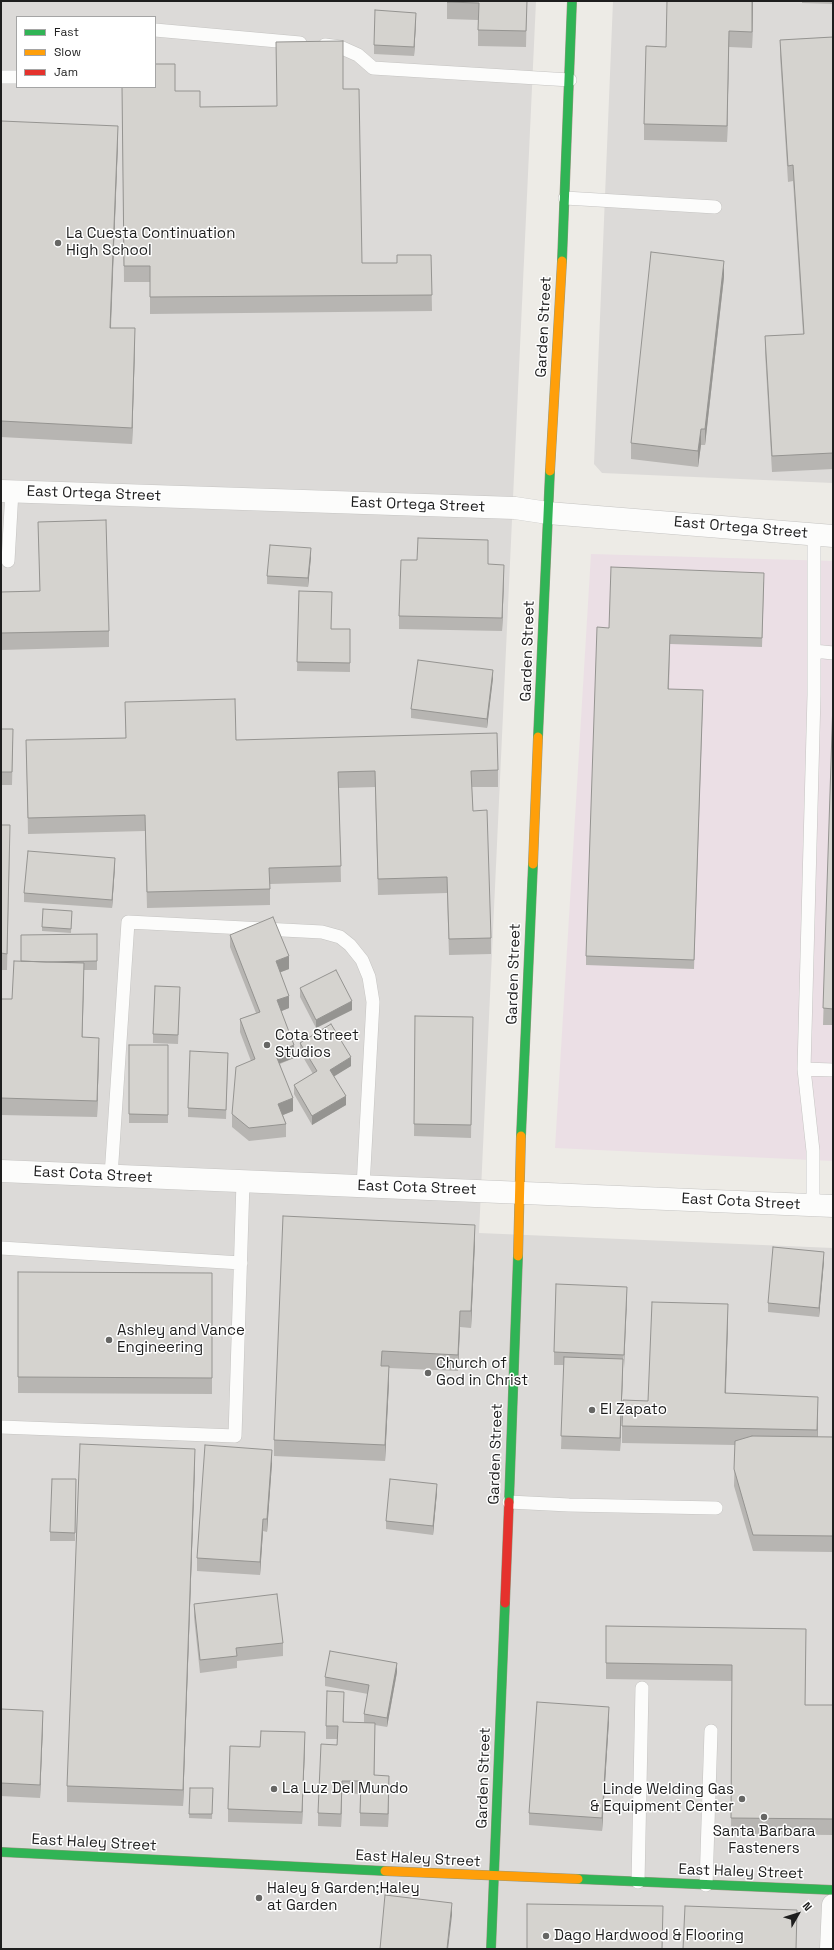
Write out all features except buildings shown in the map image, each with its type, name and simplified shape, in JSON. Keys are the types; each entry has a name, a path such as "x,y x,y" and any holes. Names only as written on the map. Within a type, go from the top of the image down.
{"main road":[{"name":"Garden Street","path":"491,1949 521,1192 520,1151 548,512 566,198 572,1"},
{"name":"East Haley Street","path":"1,1852 494,1876 833,1890"}],"street":[{"name":"East Ortega Street","path":"6,491 515,508 823,535"},
{"name":"East Cota Street","path":"1,1171 823,1206"},
{"path":"831,1949 833,1905"}],"lane":[{"path":"156,30 340,47 358,55 373,68 570,80"},
{"path":"1,77 16,77"},
{"path":"566,198 715,207"},
{"path":"6,491 8,561"},
{"path":"823,535 814,651 804,1069 813,1151 823,1206"},
{"path":"814,651 833,653"},
{"path":"111,1176 128,922 322,932 340,937 350,945 362,960 368,977 373,1002 363,1187"},
{"path":"804,1069 833,1070"},
{"path":"1,1427 235,1436 243,1182"},
{"path":"1,1248 241,1264"},
{"path":"509,1502 569,1505 716,1508"},
{"path":"638,1882 642,1688"},
{"path":"706,1885 711,1731"}],"shaded area":[{"path":"1,1 536,1 479,1233 833,1248 833,1949 1,1949"},
{"path":"613,1 833,1 833,483 602,473 594,464"},
{"path":"591,554 833,561 833,1161 555,1148"}],"traffic: fast":[{"path":"562,261 572,1"},
{"path":"538,737 550,471"},
{"path":"521,1136 533,864"},
{"path":"509,1502 518,1256"},
{"path":"491,1949 505,1603"},
{"path":"1,1852 385,1871"},
{"path":"578,1879 833,1890"}],"traffic: slow":[{"path":"550,471 562,261"},
{"path":"533,864 538,737"},
{"path":"518,1256 521,1136"},
{"path":"385,1871 578,1879"}],"traffic: jam":[{"path":"505,1603 509,1502"}],"place":[{"name":"La Cuesta Continuation High School","path":"58,243"},
{"name":"Cota Street Studios","path":"267,1045"},
{"name":"Ashley and Vance Engineering","path":"109,1340"},
{"name":"Church of God in Christ","path":"428,1373"},
{"name":"El Zapato","path":"592,1410"},
{"name":"La Luz Del Mundo","path":"274,1789"},
{"name":"Linde Welding Gas & Equipment Center","path":"742,1799"},
{"name":"Santa Barbara Fasteners","path":"764,1817"},
{"name":"Haley & Garden;Haley at Garden","path":"259,1898"},
{"name":"Dago Hardwood & Flooring","path":"546,1936"}]}
